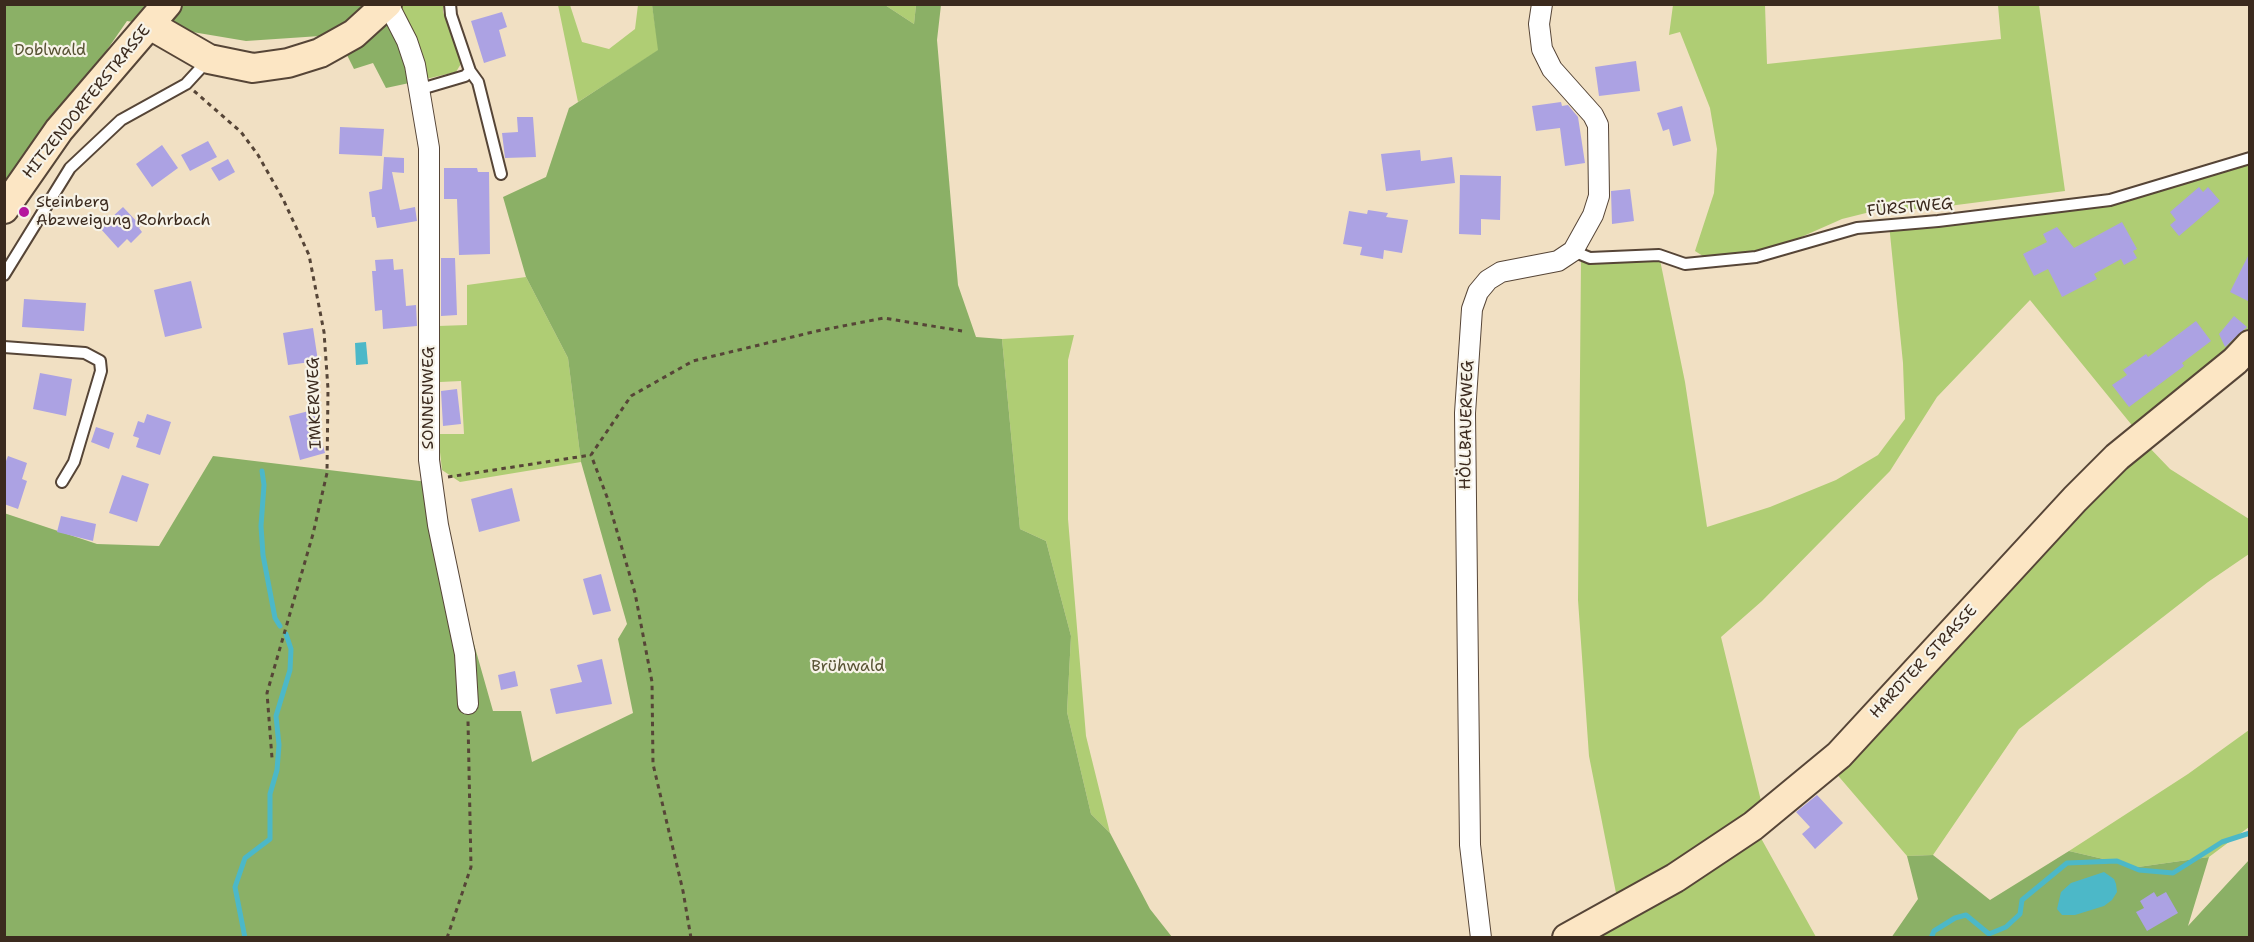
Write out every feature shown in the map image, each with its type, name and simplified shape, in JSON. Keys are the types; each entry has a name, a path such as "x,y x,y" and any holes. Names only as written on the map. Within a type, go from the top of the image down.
{"street":[{"path":"158,15 209,59 253,68 288,63 320,53 354,34 388,4"},
{"name":"SONNENWEG","path":"388,4 407,41 421,88 429,148 429,460 464,644 468,704"},
{"path":"1542,4 1539,24 1542,49 1552,69 1593,115 1600,137 1599,196 1593,216 1573,251"},
{"name":"HITZENDORFERSTRASSE","path":"7,205 59,130 158,15"},
{"name":"HÖLLBAUERWEG","path":"1481,938 1470,845 1465,413 1472,309 1478,292 1488,280 1501,272 1558,261 1573,251"},
{"name":"HARDTER STRASSE","path":"1567,938 1675,878 1754,826 1839,755 2075,499 2118,457 2235,362 2250,345"}],"lane":[{"path":"450,4 451,15 470,71 478,82 501,174"},
{"path":"4,275 70,168 121,120 186,84 209,59"},
{"path":"421,88 465,76 470,71"},
{"name":"FÜRSTWEG","path":"1573,251 1590,258 1659,255 1685,264 1756,257 1857,228 1938,221 2110,200 2250,158"},
{"path":"4,347 85,353 100,361 100,371 74,462 62,482"}],"path":[{"name":"IMKERWEG","path":"186,84 241,132 258,155 284,199 309,255 324,332 328,401 327,473 313,534 267,693 272,758"},
{"path":"432,479 591,455 631,396 693,361 817,331 884,318 962,331"},
{"path":"591,455 607,497 635,593 652,682 653,764 683,891 691,938"},
{"path":"447,938 471,867 468,704"}],"green space":[{"name":"Doblwald","path":"5,5 375,5 351,26 320,36 246,41 127,21 5,197"},
{"path":"400,5 443,5 443,12 462,62 456,72 426,79 417,43"},
{"path":"558,5 570,5 582,42 609,49 635,29 638,5 652,5 659,50 578,102"},
{"name":"Brühwald","path":"652,5 885,5 914,24 916,5 941,5 937,40 958,285 976,337 1002,339 1020,529 1046,541 1071,636 1067,712 1091,814 1110,833 1150,909 1172,937 5,937 4,513 97,544 159,546 213,456 428,482 493,711 521,711 532,762 633,713 618,639 627,624 581,462 568,358 526,277 503,197 546,177 569,108 658,50"},
{"path":"885,5 916,5 914,24"},
{"path":"1673,5 1765,5 1767,64 2001,39 1998,5 2039,5 2065,191 1941,207 1866,213 1842,219 1756,257 1706,258 1695,251 1714,193 1717,149 1710,108 1680,32 1669,35"},
{"path":"386,23 394,24 414,82 386,88 373,63 354,69 345,51"},
{"path":"2249,163 2249,330 2135,429 2030,300 1937,397 1890,471 1762,601 1721,637 1762,805 1617,898 1589,756 1578,600 1581,259 1659,255 1685,382 1707,527 1770,507 1836,480 1878,455 1905,419 1903,363 1889,224 1969,223 2048,213 2132,198"},
{"path":"526,277 568,358 581,462 460,482 442,470 438,434 464,434 461,381 440,382 438,326 467,325 467,285"},
{"path":"1074,335 1068,360 1068,519 1086,736 1110,833 1091,814 1067,712 1071,636 1046,541 1020,529 1002,339"},
{"path":"2146,444 2170,469 2249,519 2249,554 2208,582 2019,729 1933,855 1907,856 1828,764"},
{"path":"2249,730 2249,827 2209,857 2138,867 2069,851 2188,774"},
{"path":"1757,831 1816,937 1577,938"},
{"path":"2069,851 2138,867 2209,857 2188,926 2249,860 2249,937 1891,938 1918,899 1907,856 1933,855 1990,900"}],"water":[{"path":"366,342 368,364 356,365 355,343"},
{"path":"2104,872 2114,879 2116,884 2117,892 2112,900 2104,906 2075,915 2062,915 2057,909 2061,892 2071,883"}],"building":[{"path":"502,12 507,27 499,30 506,56 484,63 471,21"},
{"path":"1636,61 1640,91 1599,96 1595,67"},
{"path":"1561,102 1562,106 1568,105 1578,117 1585,163 1565,166 1560,128 1536,131 1532,106"},
{"path":"1682,106 1691,141 1673,146 1669,129 1663,131 1657,113"},
{"path":"517,117 533,117 536,157 505,158 502,133 518,132"},
{"path":"340,127 384,129 382,156 339,154"},
{"path":"208,141 217,157 190,171 181,155"},
{"path":"162,145 178,168 152,187 136,164"},
{"path":"1420,150 1421,161 1452,157 1455,183 1386,191 1381,154"},
{"path":"384,157 404,158 404,173 392,172 400,210 415,207 417,221 377,228 375,217 372,217 369,192 382,189"},
{"path":"228,159 235,172 219,181 211,168"},
{"path":"444,168 477,168 478,172 489,172 490,254 459,255 457,199 444,199"},
{"path":"1460,175 1501,176 1500,220 1481,219 1481,235 1459,234"},
{"path":"2199,187 2203,192 2208,187 2220,201 2179,236 2170,225 2176,220 2170,212"},
{"path":"1630,189 1634,221 1612,224 1611,191"},
{"path":"123,207 141,226 139,228 142,232 131,243 127,239 118,248 100,228"},
{"path":"1368,210 1388,213 1386,217 1408,220 1402,253 1384,250 1383,259 1360,255 1362,247 1343,244 1349,211 1367,214"},
{"path":"2122,222 2137,249 2133,251 2137,258 2124,265 2121,259 2094,274 2097,279 2062,297 2048,269 2034,276 2023,254 2047,242 2043,234 2057,227 2074,248"},
{"path":"2250,252 2250,302 2230,292"},
{"path":"441,258 455,258 457,315 441,316"},
{"path":"393,259 394,270 403,269 406,306 416,305 417,326 383,329 382,310 375,311 372,271 376,271 375,260"},
{"path":"191,281 202,328 165,337 154,290"},
{"path":"24,299 86,303 84,331 22,327"},
{"path":"2234,316 2247,327 2225,347 2219,334"},
{"path":"2196,321 2211,341 2182,363 2184,366 2129,407 2112,385 2127,375 2123,370 2146,354 2148,357"},
{"path":"313,328 318,361 288,365 283,333"},
{"path":"40,373 72,379 66,416 33,409"},
{"path":"457,389 461,424 443,426 441,391"},
{"path":"313,410 325,453 300,460 289,416"},
{"path":"147,414 171,422 160,455 136,447 139,438 133,436 138,421 144,423"},
{"path":"96,427 114,433 109,449 91,442"},
{"path":"8,456 27,463 22,479 27,481 18,509 4,504 4,466"},
{"path":"122,475 149,484 137,522 109,513"},
{"path":"512,488 520,521 479,532 471,499"},
{"path":"61,516 96,524 93,541 57,532"},
{"path":"601,574 611,611 593,615 583,579"},
{"path":"602,659 612,704 556,714 550,689 582,682 577,665"},
{"path":"515,671 518,686 501,690 498,675"},
{"path":"1817,795 1843,823 1815,849 1802,834 1810,827 1796,812"},
{"path":"2154,892 2157,897 2166,892 2178,913 2147,931 2136,912 2144,908 2140,901"}],"waterway":[{"path":"262,471 264,485 261,526 263,555 275,618 280,626"},
{"path":"245,938 235,887 245,858 270,839 270,794 277,770 279,745 276,716 290,670 291,649 286,634"},
{"path":"1931,938 1934,931 1955,918 1966,915 1989,934 2006,927 2020,914 2022,900 2067,863 2117,861 2139,870 2173,873 2222,842 2250,833"}],"place":[{"name":"Steinberg Abzweigung Rohrbach","path":"24,212"}]}
